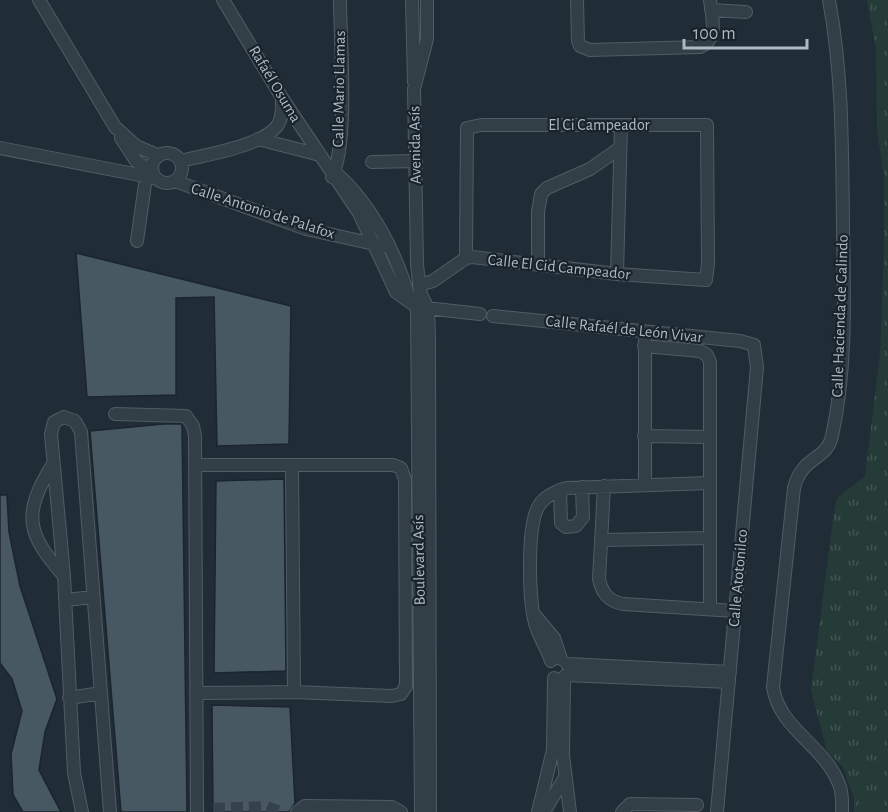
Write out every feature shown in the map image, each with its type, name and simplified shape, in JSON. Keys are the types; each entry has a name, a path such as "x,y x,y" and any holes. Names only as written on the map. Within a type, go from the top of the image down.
{"street":[{"path":"39,0 115,127 136,160 151,175 164,183 175,181 182,172 180,161 171,154 159,156 136,146 115,127"},
{"name":"Rafaél Osuma","path":"223,0 282,98 359,213 393,288 418,306"},
{"name":"Calle Mario Llamas","path":"331,172 341,110 340,0"},
{"path":"412,0 414,89"},
{"name":"Avenida Asís","path":"418,306 420,288 414,89 427,39 427,0"},
{"path":"577,0 578,41 580,46 590,50 700,47 709,42 713,35 711,5 746,12"},
{"name":"Calle Hacienda de Galindo","path":"829,0 841,85 843,326 838,403 828,446 803,466 794,488 777,652 781,700 834,773 842,793 842,812"},
{"path":"180,161 258,139 270,133 280,121 282,98"},
{"name":"El Ci Campeador","path":"466,258 467,128 481,125 706,125 708,244 706,280"},
{"path":"617,274 621,126"},
{"path":"258,139 320,155"},
{"path":"0,148 151,175"},
{"path":"538,265 538,212 541,194 547,188 590,169 620,148"},
{"path":"137,241 152,166 159,156"},
{"path":"372,162 416,161"},
{"name":"Rafaél Osuma","path":"331,172 361,201 418,306"},
{"name":"Calle Antonio de Palafox","path":"175,181 306,229 388,247"},
{"name":"Calle El Cid Campeador","path":"420,288 466,258 617,274 706,280"},
{"path":"418,306 480,314"},
{"name":"Boulevard Asís","path":"418,306 423,394 425,644 430,812"},
{"name":"Calle Rafaél de León Vivar","path":"493,316 740,341 754,345"},
{"path":"645,331 645,485"},
{"name":"Calle Atotonilco","path":"717,812 757,367 754,345"},
{"path":"644,346 700,351 707,355 710,362 710,609"},
{"path":"115,414 186,416 194,426 197,812"},
{"path":"82,812 74,773 66,600 51,427 58,419 70,418 75,421 81,432 110,812"},
{"path":"644,436 710,437"},
{"path":"53,464 34,499 32,516 39,546 64,576"},
{"path":"196,465 292,467 393,465 401,468 405,480 405,689 401,694 392,696 294,692 196,693"},
{"path":"292,467 294,692"},
{"path":"570,812 565,777 561,669 554,638 533,612 532,536 535,514 545,498 560,490 582,487 709,483"},
{"path":"604,486 599,579 600,587 609,599 622,604 735,611"},
{"path":"560,490 561,523 566,527 576,526 584,517 582,487"},
{"path":"600,540 710,538"},
{"path":"66,600 93,597"},
{"name":"Boulevard Asís","path":"421,812 425,644"},
{"path":"561,669 729,677"},
{"path":"538,812 553,750 561,669"},
{"path":"69,698 102,693"},
{"name":"Calle Hacienda de Galindo","path":"808,739 841,772 849,791 850,812"},
{"path":"544,812 565,777"},
{"path":"622,812 630,804 697,805"},
{"path":"297,812 302,806 320,806 392,807 401,812"}],"green space":[{"path":"867,0 888,0 888,812 854,812 854,799 843,767 827,751 811,690 837,498 865,476 880,354 884,178 877,130 876,49"}],"building":[{"path":"76,253 291,306 289,444 217,446 214,297 176,298 176,395 87,397"},
{"path":"182,424 187,812 121,812 90,431"},
{"path":"284,479 286,671 214,673 216,481"},
{"path":"0,495 7,495 9,532 20,586 57,699 45,732 39,770 61,812 23,812 13,795 11,754 22,711 12,679 0,663"},
{"path":"212,705 290,707 295,803 289,812 213,812"}],"tunnel":[{"path":"213,809 266,807 281,812"}]}
